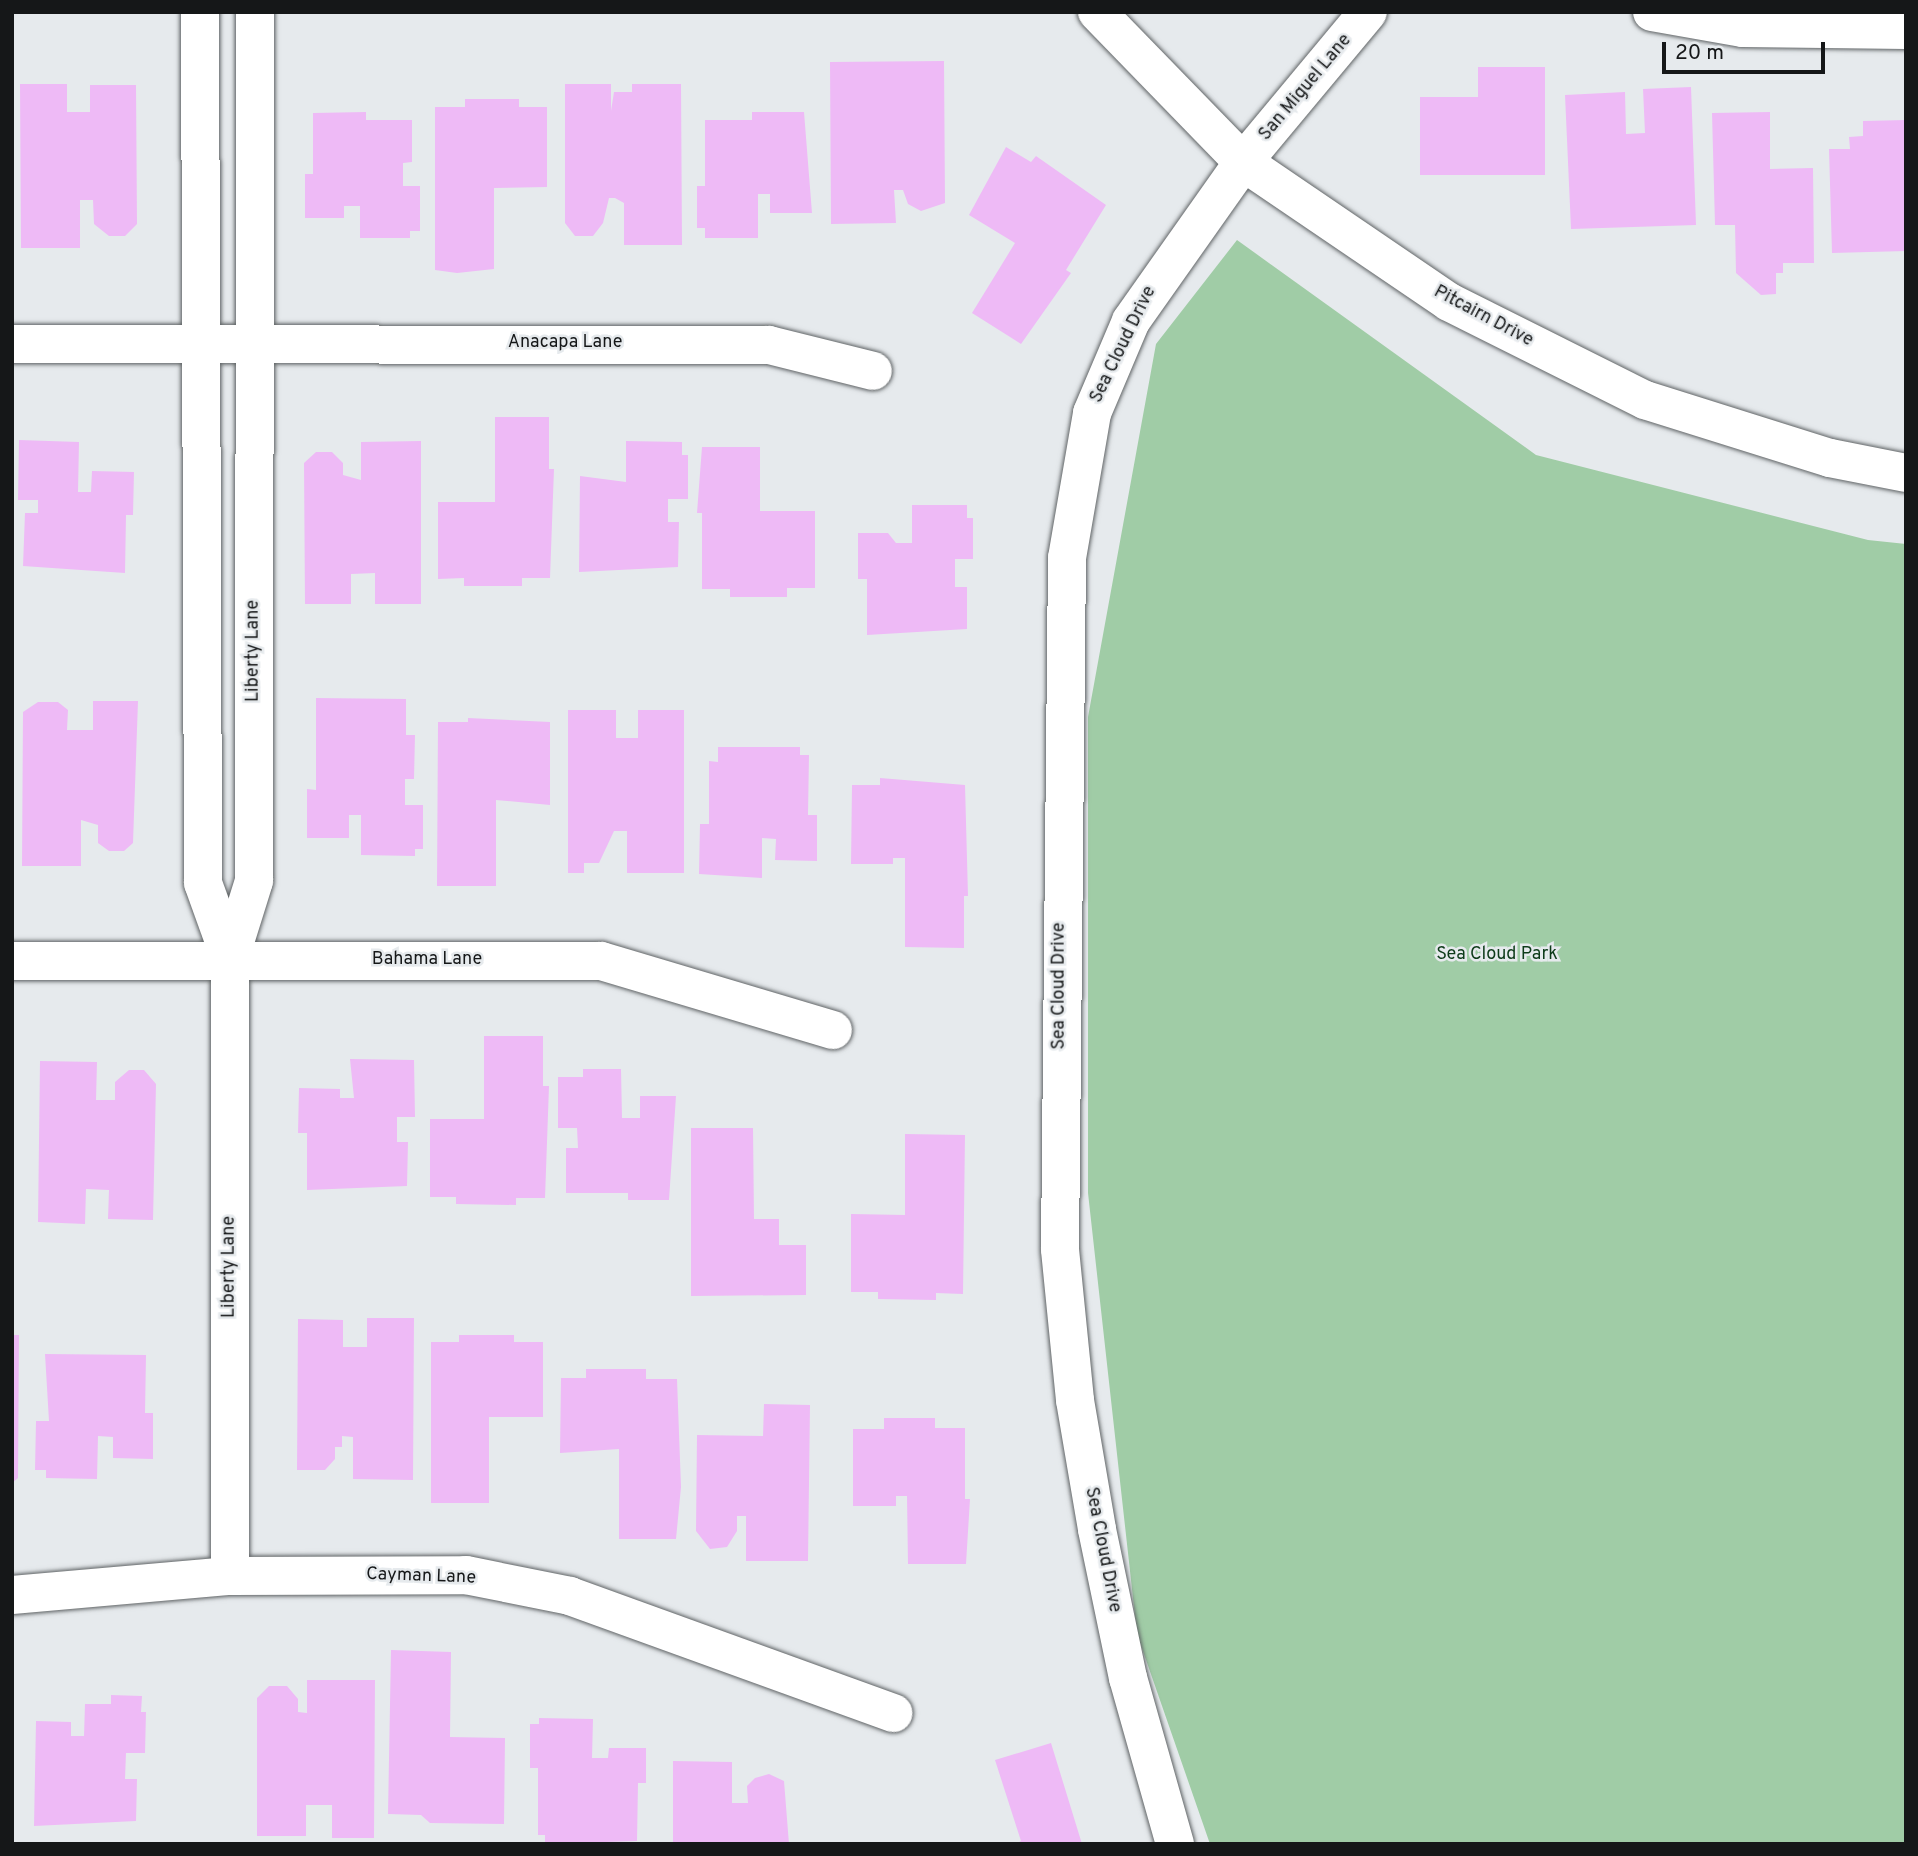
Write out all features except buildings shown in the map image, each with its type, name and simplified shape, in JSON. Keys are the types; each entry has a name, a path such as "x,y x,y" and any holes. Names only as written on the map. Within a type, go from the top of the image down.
{"street":[{"path":"201,12 201,343"},
{"path":"254,341 256,12"},
{"name":"Pitcairn Drive","path":"1097,12 1243,162 1448,302 1644,400 1830,458 1906,473"},
{"name":"San Miguel Lane","path":"1243,162 1368,12"},
{"path":"1651,12 1742,28 1906,30"},
{"name":"Sea Cloud Drive","path":"1175,1844 1128,1678 1097,1529 1075,1400 1060,1249 1063,643 1073,510 1091,413 1154,281 1243,162"},
{"name":"Anacapa Lane","path":"12,344 254,341 769,345 873,371"},
{"name":"Liberty Lane","path":"230,1576 230,958 254,881 254,341"},
{"name":"Liberty Lane","path":"201,343 203,883 230,958"},
{"name":"Bahama Lane","path":"12,961 230,958 601,961 833,1030"},
{"name":"Cayman Lane","path":"12,1595 230,1576 466,1575 570,1596 893,1713"}],"green space":[{"name":"Sea Cloud Park","path":"1237,240 1536,455 1868,540 1906,544 1906,1844 1210,1844 1137,1634 1088,1193 1088,717 1156,344"}]}
